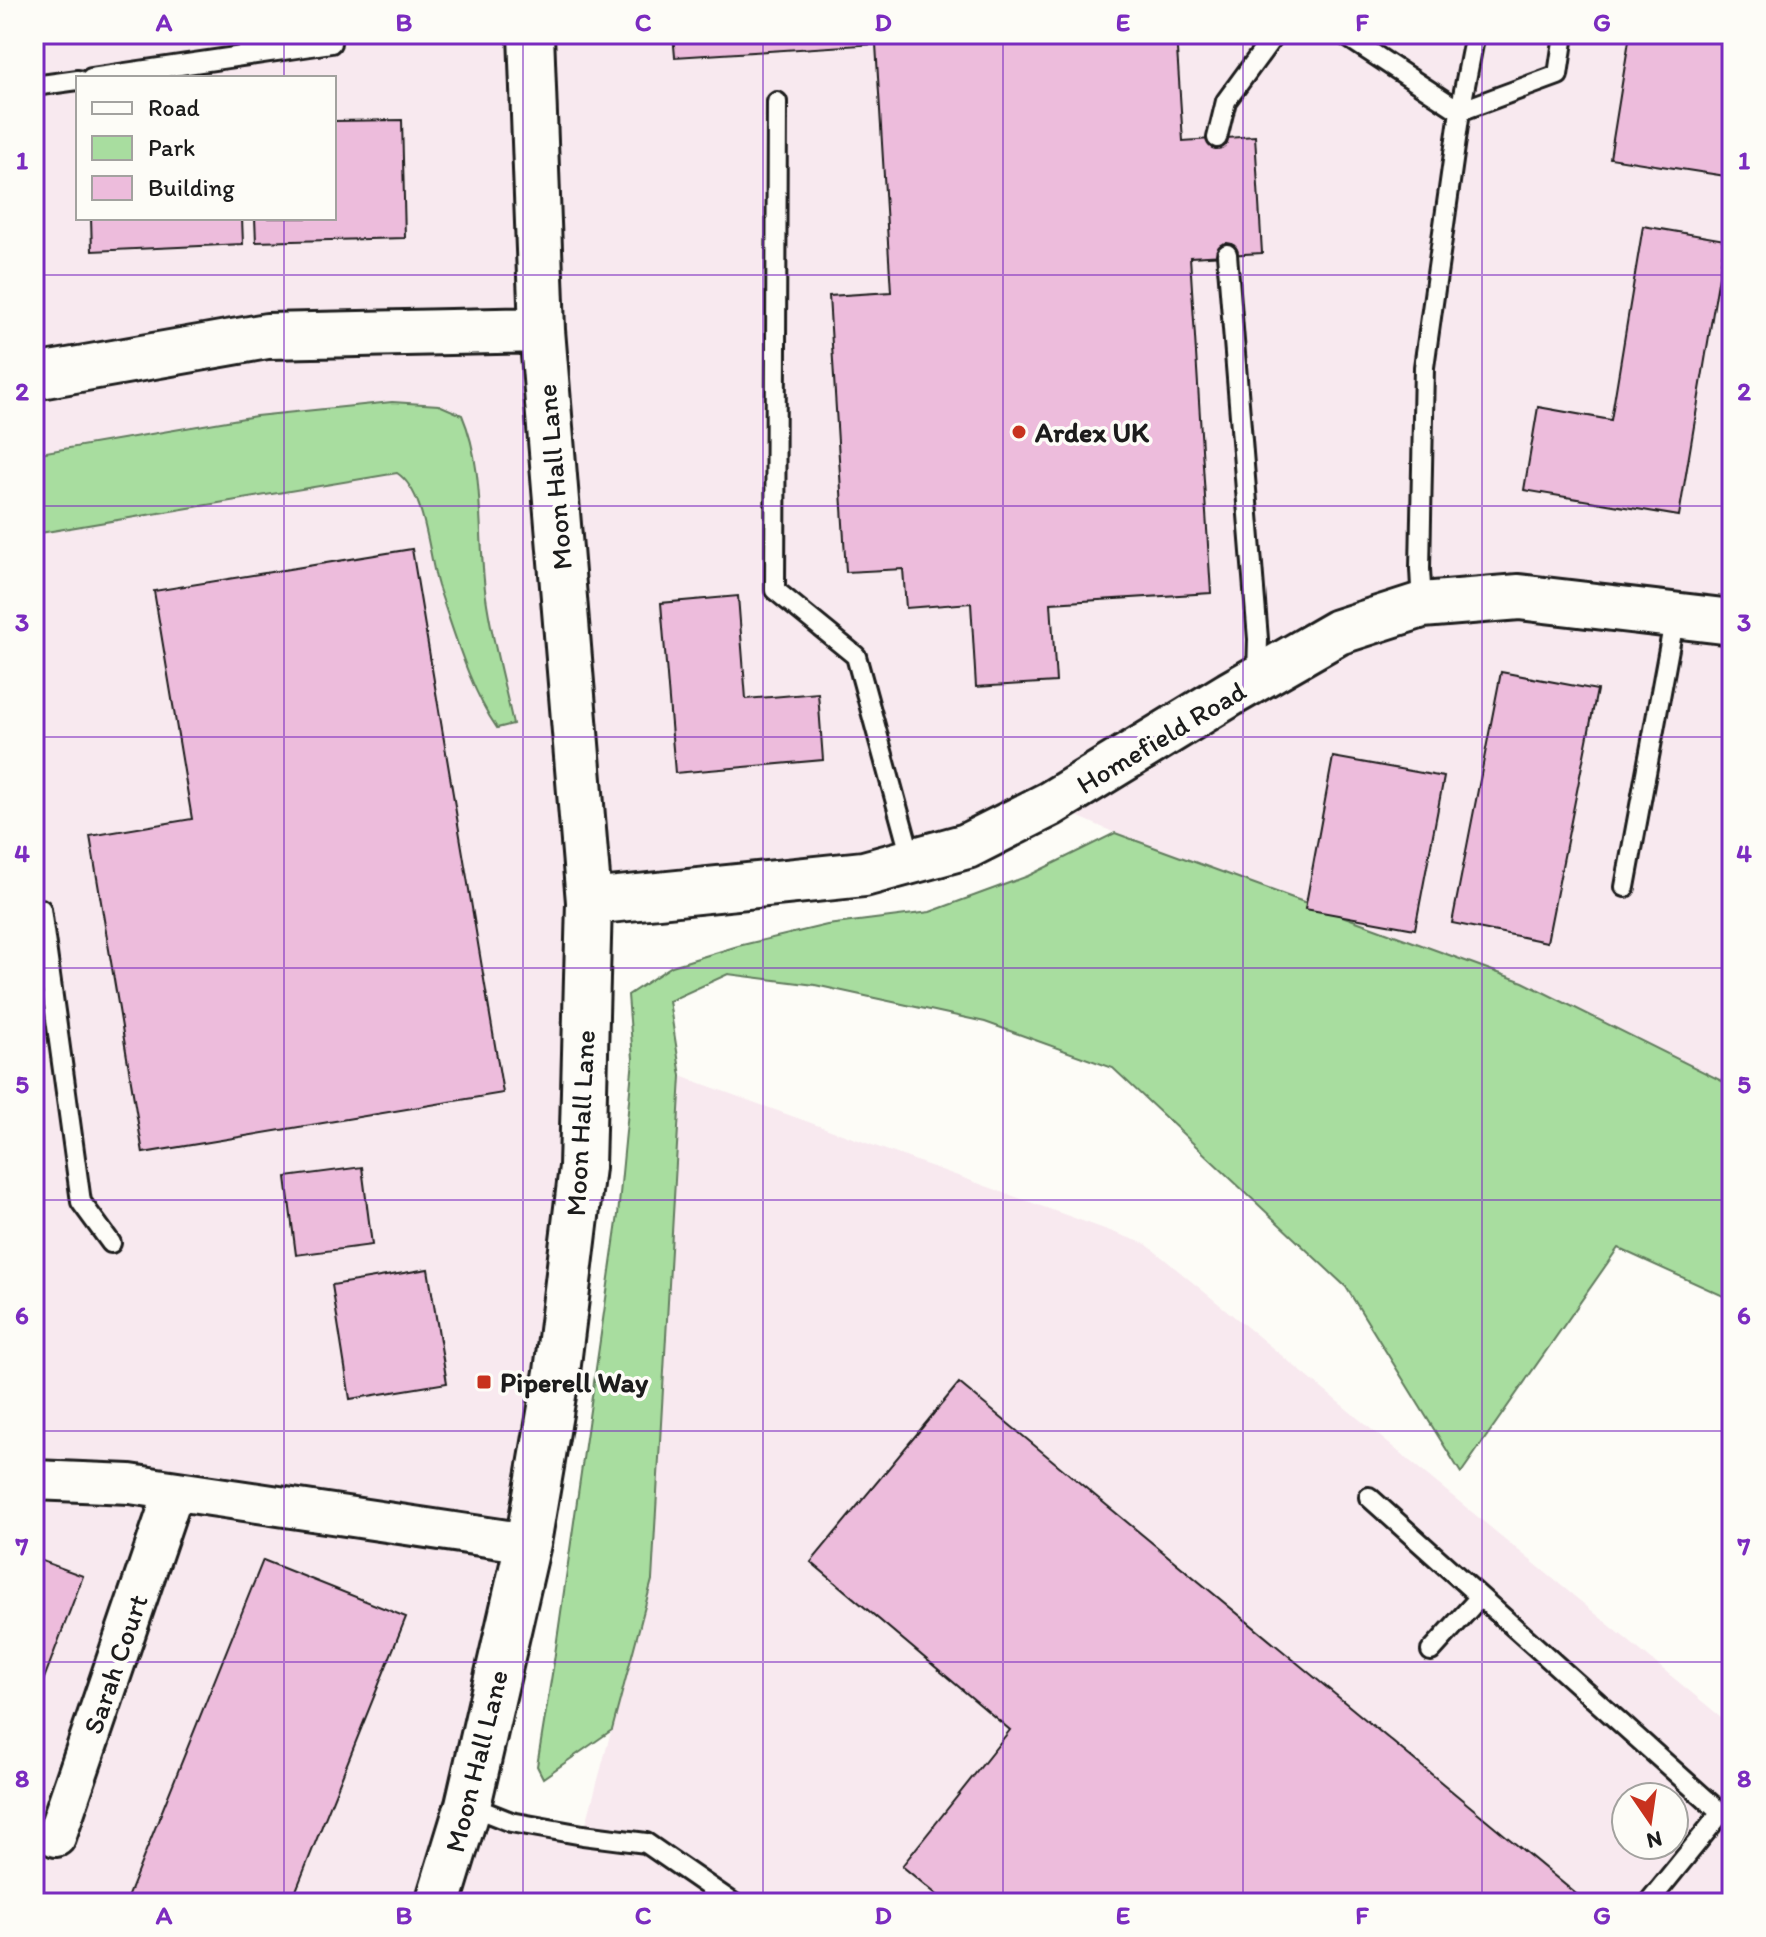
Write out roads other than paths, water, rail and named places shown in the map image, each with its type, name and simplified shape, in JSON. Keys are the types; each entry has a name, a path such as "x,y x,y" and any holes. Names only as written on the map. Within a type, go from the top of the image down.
{"street":[{"name":"Moon Hall Lane","path":"438,1903 468,1805 528,1543 557,1372 582,1167 589,902 542,330 531,34"},
{"path":"34,377 267,336 542,330"},
{"name":"Homefield Road","path":"589,902 864,874 967,846 1050,804 1338,632 1422,605 1519,597 1732,622"},
{"path":"34,1480 130,1484 528,1543"},
{"name":"Sarah Court","path":"56,1837 174,1491"}],"lane":[{"path":"1217,138 1226,101 1275,34"},
{"path":"1343,34 1460,111"},
{"path":"1422,605 1424,367 1460,111 1475,34"},
{"path":"1460,111 1558,75 1564,34"},
{"path":"105,76 331,43"},
{"path":"34,86 76,80"},
{"path":"777,102 775,590 856,656 912,861"},
{"path":"1227,254 1258,639 1257,678"},
{"path":"1625,887 1675,616"},
{"path":"41,909 81,1202 111,1243"},
{"path":"1369,1497 1721,1813 1648,1903"},
{"path":"1431,1651 1480,1597"},
{"path":"468,1805 511,1822 646,1843 733,1903"}],"place":[{"name":"Ardex UK","path":"1019,432"},
{"name":"Piperell Way","path":"484,1382"}]}
